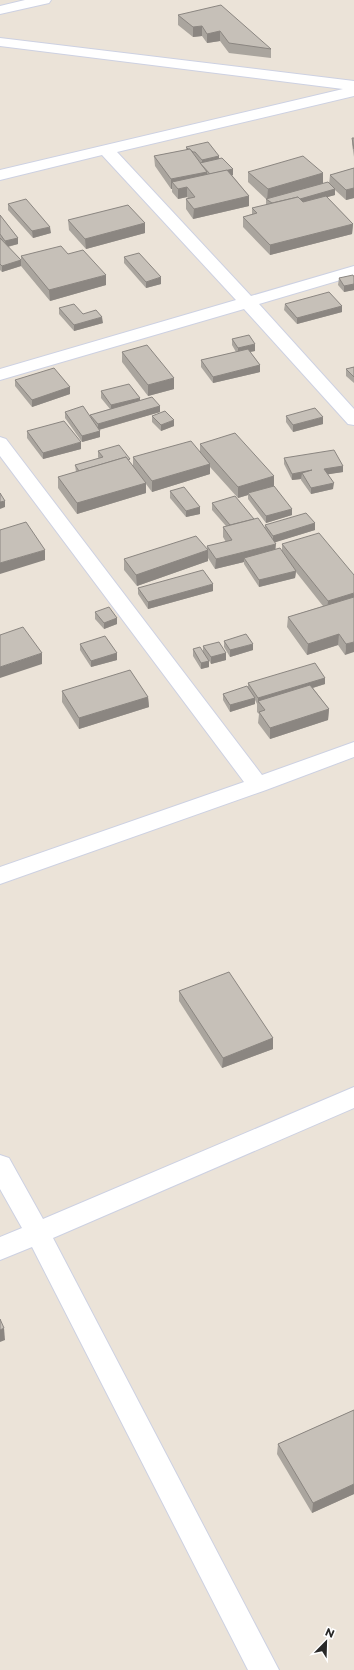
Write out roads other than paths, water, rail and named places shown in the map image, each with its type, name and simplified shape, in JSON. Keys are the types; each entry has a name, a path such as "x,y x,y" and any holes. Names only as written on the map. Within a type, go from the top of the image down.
{"street":[{"path":"6,6 44,0"},
{"path":"0,42 354,86"},
{"path":"0,175 354,91"},
{"path":"106,150 354,420"},
{"path":"0,375 354,271"},
{"path":"0,443 258,785"},
{"path":"0,876 258,785 354,749"},
{"path":"0,1249 38,1234 354,1097"},
{"path":"0,1164 38,1234 264,1670"}]}
